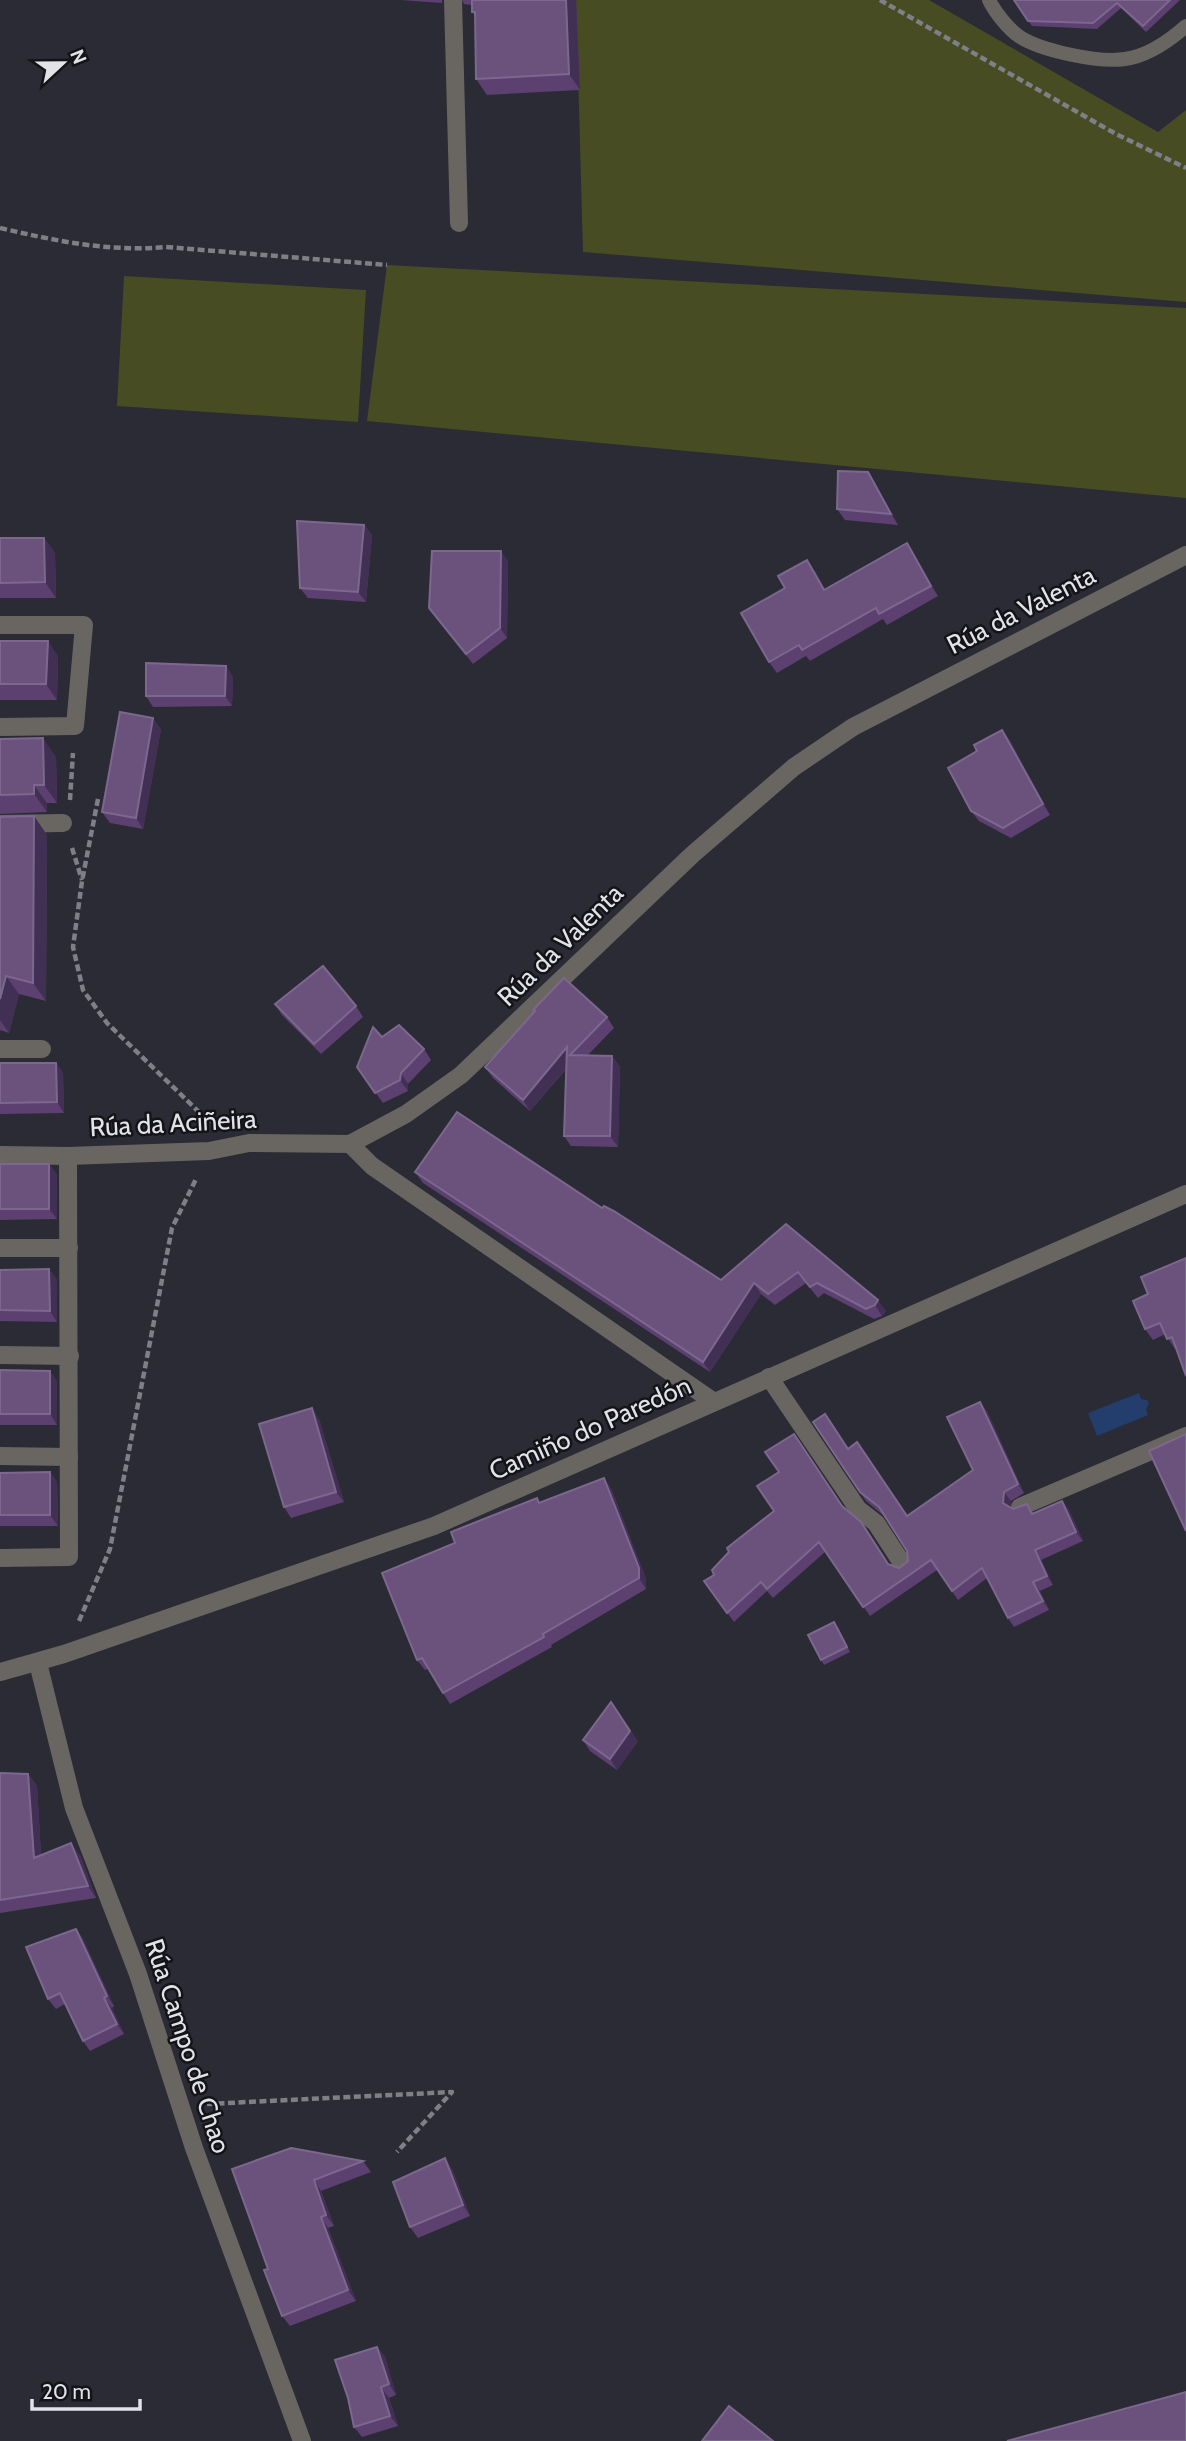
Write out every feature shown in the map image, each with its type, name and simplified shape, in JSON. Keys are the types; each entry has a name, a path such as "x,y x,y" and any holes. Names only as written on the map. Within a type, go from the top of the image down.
{"street":[{"path":"453,0 459,223"},
{"name":"Rúa da Valenta","path":"350,1144 407,1114 461,1075 693,854 794,767 853,727 1186,555"},
{"path":"0,625 84,625 75,726 0,727"},
{"path":"0,824 63,823"},
{"path":"0,1049 42,1049"},
{"name":"Rúa da Aciñeira","path":"0,1155 68,1156 209,1151 249,1143 350,1144"},
{"path":"350,1144 372,1166 714,1402"},
{"path":"0,1559 69,1558 68,1156"},
{"name":"Camiño do Paredón","path":"0,1672 64,1654 434,1525 1186,1194"},
{"path":"0,1248 69,1248"},
{"path":"0,1355 70,1356"},
{"path":"769,1377 858,1509 876,1523 904,1566"},
{"path":"1020,1507 1186,1436"},
{"path":"0,1456 69,1457"},
{"name":"Rúa Campo de Chao","path":"38,1662 74,1808 138,1974 194,2148 302,2441"}],"lane":[{"path":"989,0 1020,37 1054,50 1101,61 1128,59 1164,44 1186,26"}],"path":[{"path":"880,0 1116,134 1186,168"},
{"path":"0,228 108,249 166,247 387,265"},
{"path":"75,726 70,802 63,823 82,881"},
{"path":"98,799 72,947 83,990 107,1023 201,1114 249,1143"},
{"path":"64,1654 110,1549 172,1228 209,1151"},
{"path":"194,2148 207,2103 452,2092 397,2152"}],"green space":[{"path":"576,0 929,0 1158,132 1186,110 1186,302 583,252"},
{"path":"387,265 1186,308 1186,498 367,421"},
{"path":"124,276 366,290 358,422 117,406"}],"water":[{"path":"1139,1393 1141,1399 1149,1403 1146,1409 1148,1415 1097,1436 1088,1413"}],"building":[{"path":"472,0 566,0 569,74 476,79 475,12 472,12"},
{"path":"1014,0 1170,0 1143,26 1117,3 1093,23 1028,21"},
{"path":"838,471 868,472 891,514 837,509"},
{"path":"297,521 364,525 358,592 300,588"},
{"path":"0,538 44,538 45,582 0,583"},
{"path":"907,543 931,586 879,614 876,608 802,650 799,645 769,662 741,613 785,588 778,576 807,560 824,590"},
{"path":"432,551 501,551 500,628 466,654 429,608"},
{"path":"0,641 48,641 46,684 0,684"},
{"path":"146,663 226,666 225,696 146,696"},
{"path":"120,712 153,718 136,818 102,812"},
{"path":"1002,730 1043,804 1003,828 971,811 948,768 977,751 974,745"},
{"path":"43,738 44,785 34,785 34,794 0,795 0,739"},
{"path":"34,816 33,983 6,976 0,999 0,817"},
{"path":"323,966 356,1006 314,1044 275,1004"},
{"path":"564,978 607,1017 570,1055 612,1056 610,1136 564,1136 567,1047 523,1100 485,1067"},
{"path":"399,1025 424,1049 401,1073 400,1080 375,1093 357,1067 373,1027 382,1037"},
{"path":"0,1063 56,1063 57,1102 0,1103"},
{"path":"457,1112 602,1208 604,1206 614,1211 721,1280 786,1224 878,1300 875,1305 866,1309 817,1283 810,1287 798,1272 768,1294 754,1283 703,1362 415,1172"},
{"path":"0,1164 49,1164 49,1209 0,1209"},
{"path":"1186,1258 1186,1376 1172,1337 1167,1339 1160,1323 1145,1329 1133,1301 1148,1294 1141,1277"},
{"path":"49,1269 50,1311 0,1310 0,1270"},
{"path":"0,1370 50,1371 50,1414 0,1414"},
{"path":"980,1402 1018,1484 1004,1492 1003,1503 1013,1509 1027,1504 1032,1514 1062,1501 1076,1532 1035,1550 1047,1576 1033,1582 1043,1601 1008,1618 982,1568 952,1591 931,1560 863,1607 819,1542 767,1589 761,1582 727,1613 704,1581 714,1575 712,1570 729,1552 727,1548 774,1511 757,1486 779,1472 765,1452 794,1434 842,1506 861,1522 888,1564 899,1568 908,1561 907,1551 879,1507 860,1492 813,1422 825,1414 848,1449 857,1442 907,1516 973,1470 947,1417"},
{"path":"312,1408 336,1492 284,1507 259,1424"},
{"path":"1186,1434 1186,1531 1149,1451"},
{"path":"50,1472 50,1515 0,1515 0,1473"},
{"path":"604,1478 639,1568 639,1578 543,1634 544,1637 443,1693 422,1658 417,1660 382,1573 455,1543 451,1532 537,1498 539,1503"},
{"path":"834,1622 847,1647 821,1660 808,1635"},
{"path":"611,1702 630,1731 610,1759 583,1740"},
{"path":"0,1773 28,1774 34,1858 71,1843 88,1886 0,1900"},
{"path":"76,1929 117,2024 83,2041 60,1993 48,1999 26,1947"},
{"path":"291,2148 363,2161 314,2180 326,2215 321,2217 348,2290 282,2316 264,2270 268,2269 232,2169"},
{"path":"445,2158 463,2205 410,2227 393,2182"},
{"path":"377,2347 389,2384 381,2387 390,2416 354,2427 348,2398 335,2360"},
{"path":"1186,2392 1186,2441 1007,2441"},
{"path":"729,2406 773,2441 702,2441"}]}
